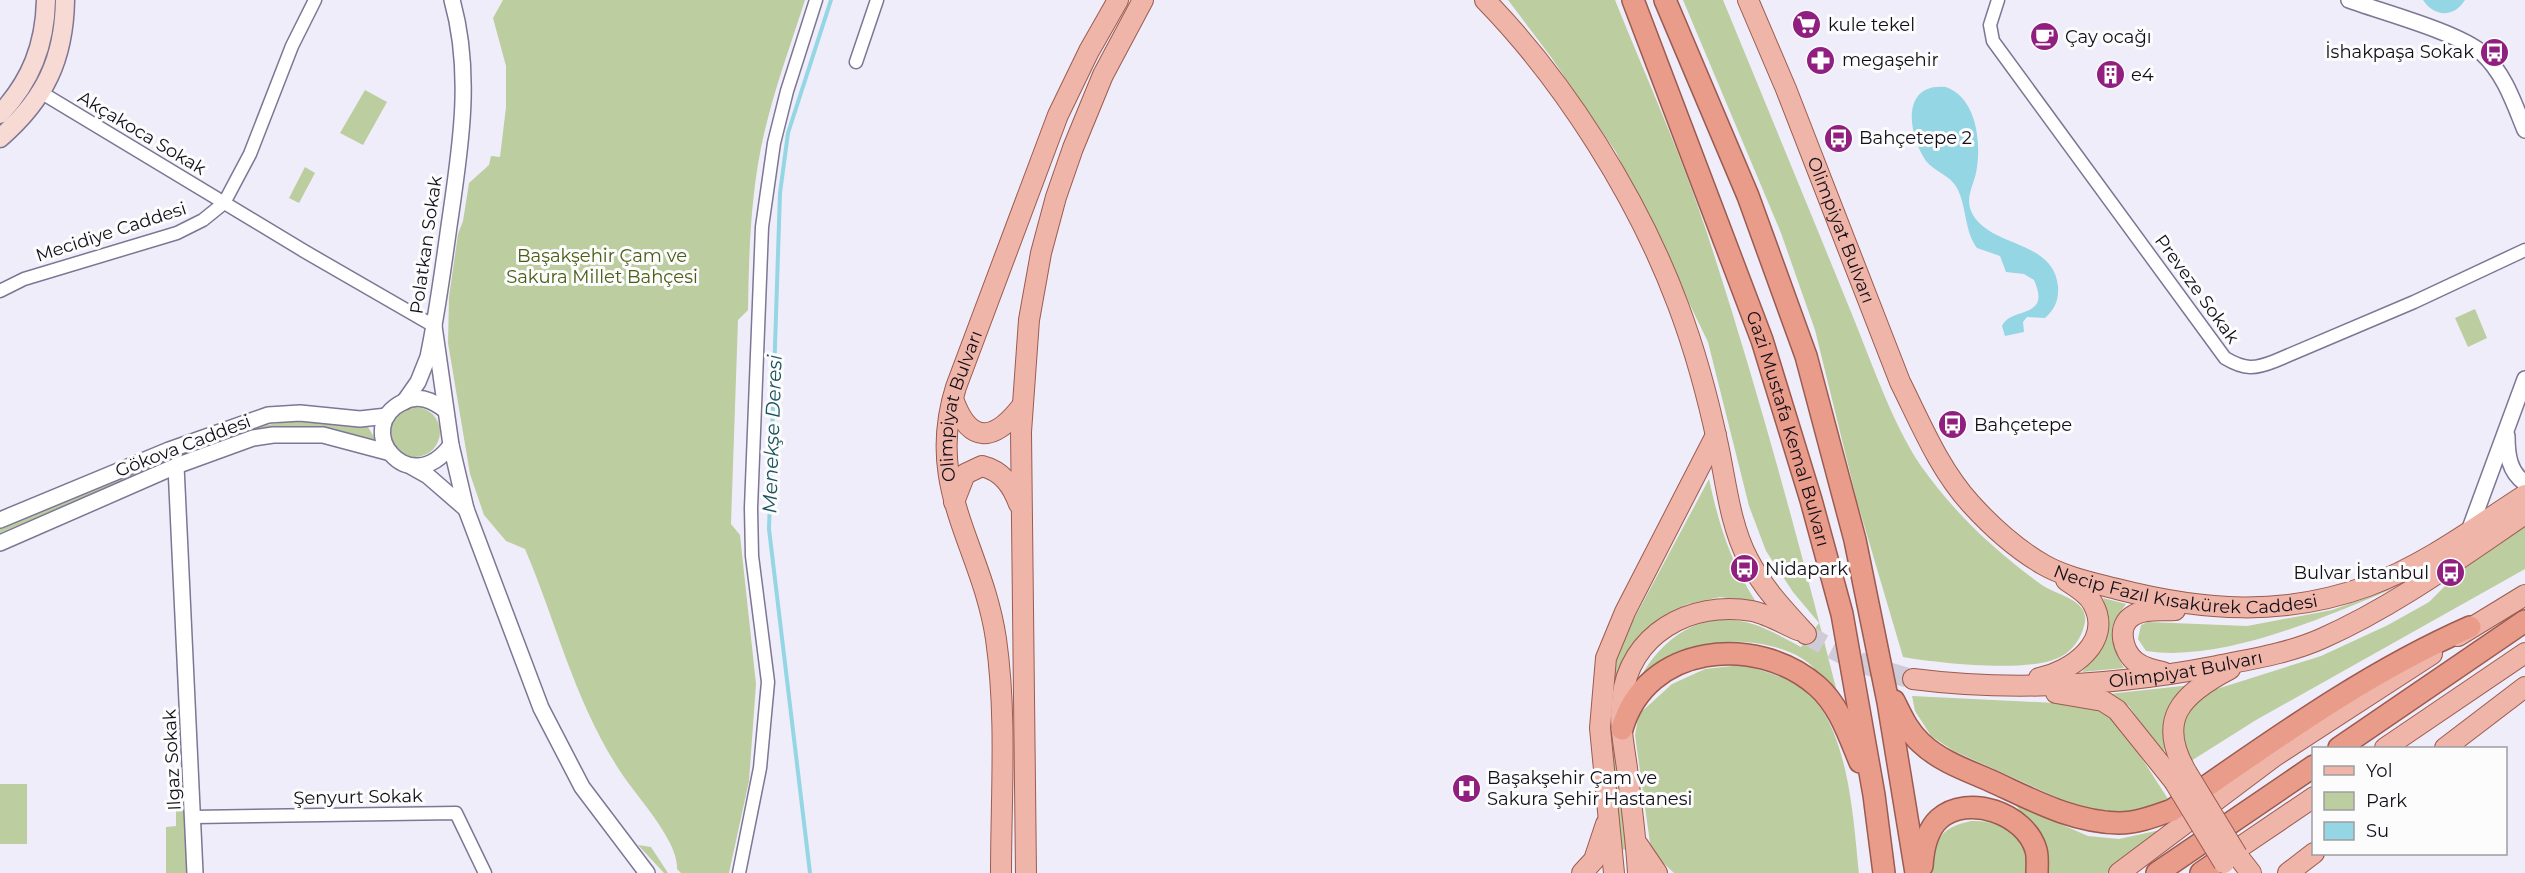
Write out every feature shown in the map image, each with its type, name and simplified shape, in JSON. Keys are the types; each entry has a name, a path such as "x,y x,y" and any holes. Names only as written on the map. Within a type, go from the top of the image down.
{"highway":[{"name":"Gazi Mustafa Kemal Bulvarı","path":"1633,0 1762,340 1808,488 1842,614 1874,795 1884,873"},
{"name":"Gazi Mustafa Kemal Bulvarı","path":"1665,0 1674,27 1749,196 1806,356 1855,540 1882,674 1916,873"},
{"path":"2340,747 2525,621"},
{"path":"1882,674 1905,724 1922,744 1949,762 2046,807 2081,819 2120,823 2147,819 2172,810 2311,714 2425,647 2470,627"},
{"path":"1622,729 1627,711 1639,694 1677,665 1703,656 1728,652 1755,654 1801,674 1819,687 1832,704 1874,795"},
{"path":"2157,873 2312,767"},
{"path":"1923,873 1925,840 1939,819 1962,809 1992,810 2012,819 2032,840 2037,851 2037,873"}],"main road":[{"path":"0,114 12,101 34,64 43,41 46,0"},
{"path":"0,138 34,105 42,93 61,44 65,0"},
{"name":"Olimpiyat Bulvarı","path":"1001,873 999,685 995,636 981,575 954,502 945,455 946,431 952,399 1058,115 1089,51 1118,0"},
{"path":"1026,873 1021,509 1022,406 1031,309 1056,196 1103,75 1143,0"},
{"path":"1485,0 1517,32 1560,89 1631,202 1678,305 1716,435 1734,520 1746,557 1768,593 1806,633 1755,612 1707,609 1677,620 1657,632 1631,668 1622,700 1622,729 1637,842 1638,873"},
{"name":"Olimpiyat Bulvarı","path":"1748,0 1790,100 1900,382 1938,458"},
{"path":"952,399 958,415 969,429 983,435 994,433 1005,426 1022,406"},
{"path":"1614,873 1600,728 1606,658 1625,612 1716,435"},
{"name":"Necip Fazıl Kısakürek Caddesi","path":"1938,458 1971,504 2000,532 2045,565 2120,590 2214,608 2286,606 2366,586 2432,556 2525,495"},
{"path":"954,502 965,474 982,466 992,469 1010,484 1021,509"},
{"name":"Olimpiyat Bulvarı","path":"1913,678 1948,683 2006,685 2092,684 2175,674 2248,660 2322,638 2384,606 2525,514"},
{"path":"2006,685 2045,677 2072,666 2083,658 2095,637 2097,626 2093,603 2087,595 2045,565"},
{"path":"2119,873 2275,756 2470,627 2525,595"},
{"path":"2175,674 2149,669 2129,655 2124,643 2124,625 2132,616 2144,611 2214,608"},
{"path":"2386,747 2525,653"},
{"path":"2219,867 2180,777 2172,739 2174,716 2187,696 2207,681 2248,660"},
{"path":"2006,685 2103,701 2117,710 2180,777"},
{"path":"2446,747 2525,687"},
{"path":"2219,867 2312,798"},
{"path":"1582,873 1594,860 1608,812"},
{"path":"1637,842 1657,873"},
{"path":"2288,873 2312,854"},
{"path":"2219,867 2250,873"}],"street":[{"name":"Mecidiye Caddesi","path":"0,291 24,279 177,233 203,220 224,203 250,154 292,46 315,0"},
{"name":"Polatkan Sokak","path":"224,203 434,326 457,176 464,90 461,33 452,0"},
{"path":"739,873 760,768 768,682 752,556 762,227 774,143 816,0"},
{"path":"856,62 877,0"},
{"name":"Preveze Sokak","path":"1998,0 1990,25 1994,41 2225,358 2239,367 2254,369 2276,361 2414,302 2525,250"},
{"path":"2349,0 2463,42 2482,53 2508,89 2525,130"},
{"name":"Akçakoca Sokak","path":"42,93 224,203"},
{"path":"434,326 423,371 404,402 387,416 383,433 387,452 396,460 428,476 466,509"},
{"path":"434,326 451,445 466,509 541,708 561,752 593,804 647,873"},
{"path":"2469,531 2525,379"},
{"path":"404,402 423,399 445,410"},
{"name":"Gökova Caddesi","path":"0,520 169,450 268,415 300,413 360,419 387,416"},
{"path":"2507,430 2510,465 2518,478 2525,483"},
{"name":"Gökova Caddesi","path":"0,543 176,466 253,438 273,435 323,435 387,452"},
{"path":"412,466 424,466 435,462 451,445"},
{"name":"Ilgaz Sokak","path":"176,466 195,873"},
{"name":"Şenyurt Sokak","path":"194,817 456,813 485,873"}],"green space":[{"name":"Başakşehir Çam ve Sakura Millet Bahçesi","path":"503,0 805,0 763,138 752,212 748,310 738,320 731,524 740,535 756,684 749,781 729,873 681,873 677,869 676,857 671,844 618,768 589,714 525,549 506,541 484,515 470,474 448,343 449,297 458,234 463,221 469,183 489,165 491,156 500,157 506,107 506,66 493,18"},
{"path":"1508,0 1615,0 1675,145 1707,233 1777,464 1808,580 1838,696 1819,673 1796,655 1774,647 1749,642 1724,642 1701,647 1676,658 1637,683 1647,666 1672,639 1687,629 1703,623 1720,620 1739,621 1765,628 1801,647 1819,623 1793,592 1766,551 1749,506 1708,342 1616,152 1551,57"},
{"path":"1683,0 1723,0 1882,389 1900,430 1921,466 1962,516 1992,545 2042,585 2072,600 2083,610 2085,617 2081,635 2073,647 2062,656 2029,665 2008,666 1984,666 1903,657 1857,501 1815,330 1781,233"},
{"path":"365,90 387,102 363,145 340,133"},
{"path":"305,167 315,173 299,203 289,198"},
{"path":"2475,309 2487,338 2468,347 2455,318"},
{"path":"415,407 433,414 440,432 433,450 415,457 397,450 390,432 397,414"},
{"path":"295,421 368,427 377,442 342,431 319,428 271,428 155,468 0,533 0,528 246,428"},
{"path":"1709,479 1726,542 1756,602 1720,597 1688,604 1661,617 1640,638 1619,673 1628,849 1621,850 1606,721 1607,692 1619,647"},
{"path":"2525,527 2525,569 2256,720 2191,761 2185,753 2180,737 2183,722 2194,703 2204,693 2321,656 2388,625 2429,602 2478,553"},
{"path":"2397,587 2307,623 2241,644 2176,653 2146,651 2138,639 2141,625 2148,622 2247,626 2332,610"},
{"path":"2103,598 2126,604 2116,621 2113,635 2115,650 2124,668 2082,672 2094,656 2103,638 2106,619"},
{"path":"1741,665 1797,685 1814,700 1828,720 1845,770 1859,873 1674,873 1655,855 1650,843 1635,735 1639,714 1672,684 1705,669"},
{"path":"2191,685 2166,725 2164,757 2129,706 2109,694"},
{"path":"1912,696 2055,703 2098,709 2119,723 2170,802 2137,814 2090,809 2065,801 1954,751 1931,736 1915,711"},
{"path":"0,784 27,784 27,844 0,844"},
{"path":"176,786 186,786 189,873 166,873 166,827 176,826"},
{"path":"2015,804 2088,836 2119,839 2165,829 2107,873 2048,873 2047,848"},
{"path":"1971,821 1995,824 2013,835 2026,848 2028,873 1929,873 1940,838 1951,828"},
{"path":"638,845 651,847 668,873 664,873"}],"water":[{"path":"2423,0 2465,0 2455,10 2444,13 2433,10"},
{"path":"1946,87 1956,92 1964,100 1970,110 1977,133 1977,167 1969,197 1973,215 1982,226 1994,234 2034,252 2054,271 2058,286 2056,304 2045,318 2027,317 2023,322 2024,332 2005,336 2002,326 2013,316 2034,307 2038,301 2038,293 2034,280 2024,274 2006,272 2000,256 1977,248 1970,234 1957,188 1926,161 1915,138 1912,112 1915,101 1921,93 1931,88"}],"waterway":[{"name":"Menekşe Deresi","path":"810,873 769,529 780,193 788,133 831,0"}],"tunnel":[{"path":"1806,634 1858,661 1913,679"}],"place":[{"name":"kule tekel","path":"1807,25"},
{"name":"Çay ocağı","path":"2044,37"},
{"name":"İshakpaşa Sokak","path":"2495,52"},
{"name":"megaşehir","path":"1821,60"},
{"name":"e4","path":"2110,75"},
{"name":"Bahçetepe 2","path":"1838,138"},
{"name":"Bahçetepe","path":"1953,425"},
{"name":"Nidapark","path":"1744,569"},
{"name":"Bulvar İstanbul","path":"2450,573"},
{"name":"Başakşehir Çam ve Sakura Şehir Hastanesi","path":"1466,788"}]}
